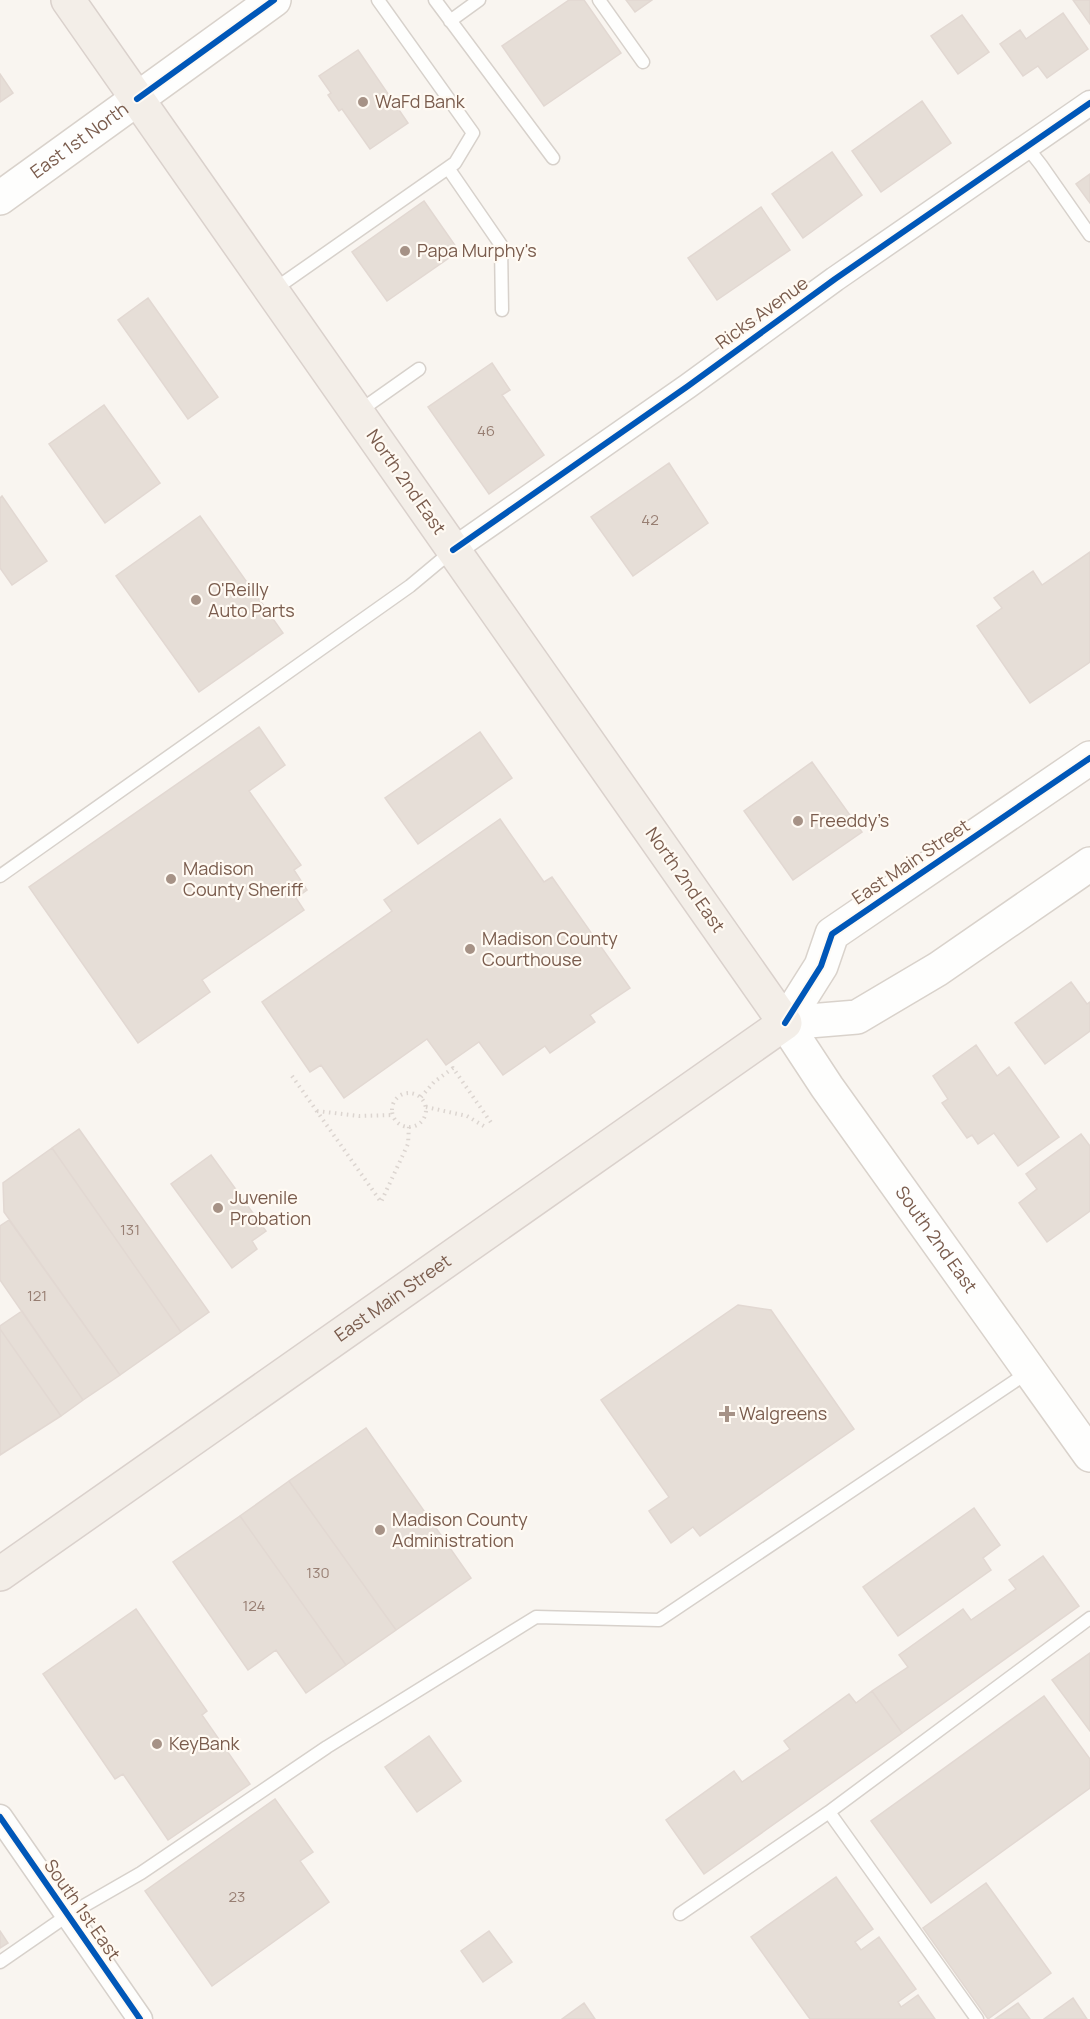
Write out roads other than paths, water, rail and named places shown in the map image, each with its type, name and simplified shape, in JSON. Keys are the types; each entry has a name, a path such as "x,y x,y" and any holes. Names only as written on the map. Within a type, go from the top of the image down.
{"main road":[{"name":"North 2nd East","path":"68,0 785,1023"},
{"name":"East Main Street","path":"0,1574 785,1023"}],"street":[{"name":"East 1st North","path":"0,198 274,0"},
{"name":"Ricks Avenue","path":"453,550 688,386 835,279 1090,103"},
{"name":"East Main Street","path":"785,1023 821,966 832,934 1090,758"},
{"path":"785,1023 857,1017 938,969 1090,864"},
{"name":"South 2nd East","path":"785,1023 827,1087 1090,1455"},
{"name":"South 1st East","path":"0,1817 140,2019"}],"lane":[{"path":"272,291 455,164 473,133 378,0"},
{"path":"435,0 553,158"},
{"path":"450,21 479,0"},
{"path":"599,0 644,62"},
{"path":"1027,147 1090,235"},
{"path":"448,168 501,245 502,310"},
{"path":"357,413 419,369"},
{"path":"0,876 410,586 453,550"},
{"path":"0,1962 68,1915 141,1873 327,1747 536,1617 659,1620 1030,1371"},
{"path":"680,1914 830,1812 1090,1618"},
{"path":"830,1812 977,2019"}],"place":[{"name":"WaFd Bank","path":"363,102"},
{"name":"Papa Murphy's","path":"405,251"},
{"name":"O'Reilly Auto Parts","path":"196,600"},
{"name":"Freeddy’s","path":"798,821"},
{"name":"Madison County Sheriff","path":"171,879"},
{"name":"Madison County Courthouse","path":"470,949"},
{"name":"Juvenile Probation","path":"218,1208"},
{"name":"Walgreens","path":"727,1414"},
{"name":"Madison County Administration","path":"380,1530"},
{"name":"KeyBank","path":"157,1744"}]}
